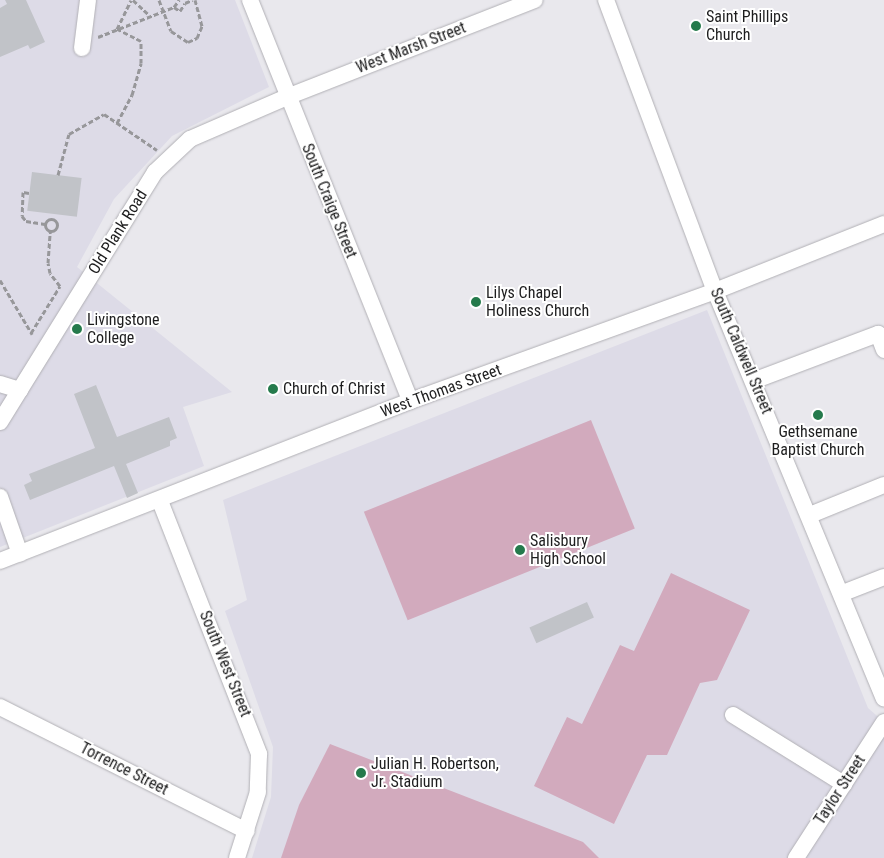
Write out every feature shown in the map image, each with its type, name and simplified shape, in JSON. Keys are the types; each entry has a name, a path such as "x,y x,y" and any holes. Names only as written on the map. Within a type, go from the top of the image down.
{"street":[{"path":"82,45 88,0"},
{"name":"South Craige Street","path":"250,0 410,401"},
{"name":"West Marsh Street","path":"287,96 535,0"},
{"name":"South Caldwell Street","path":"606,0 715,290 843,593 884,698"},
{"name":"Old Plank Road","path":"0,422 155,172 190,139 287,96"},
{"name":"West Thomas Street","path":"0,561 160,501 410,401 715,290 884,224"},
{"path":"753,381 878,334 884,350"},
{"path":"0,384 20,390"},
{"path":"810,515 884,485"},
{"path":"0,497 20,554"},
{"name":"South West Street","path":"160,501 258,754 258,792 237,858"},
{"path":"843,593 884,577"},
{"name":"Torrence Street","path":"0,707 247,831"},
{"path":"733,714 844,784"},
{"name":"Taylor Street","path":"796,858 884,722"}],"path":[{"path":"117,30 132,0 150,16"},
{"path":"82,45 150,16 163,11 174,7 179,0 184,3 194,0 202,26 193,41 183,41 175,35 163,11 159,0"},
{"path":"174,7 180,12 184,3"},
{"path":"117,30 141,41 142,54 132,95 117,123"},
{"path":"58,175 69,134 104,114 170,158"},
{"path":"29,193 24,192 22,216 26,220 45,224 50,231 48,263 50,273 60,286 31,333"},
{"path":"45,224 49,219 56,222 57,228 50,231"},
{"path":"0,280 35,339"}],"shaded area":[{"name":"Livingstone College","path":"0,0 235,0 269,87 172,136 114,199 77,267 232,392 183,407 204,466 0,547"},
{"name":"Salisbury High School","path":"707,310 868,708 884,722 884,858 252,858 271,797 273,747 225,611 247,600 223,500"},
{"path":"591,420 635,528 408,620 364,512"},
{"path":"671,573 750,610 717,680 700,683 667,755 647,755 614,824 534,786 567,717 582,724 620,645 634,651"},
{"name":"Julian H. Robertson, Jr. Stadium","path":"330,744 583,842 599,858 281,858 299,805"}],"building":[{"path":"5,0 26,0 45,42 30,49 28,45 0,57 0,8 7,4"},
{"path":"32,172 82,178 77,217 27,211"},
{"path":"96,385 117,437 169,417 177,438 170,441 170,446 126,464 138,493 127,498 114,466 30,500 24,485 32,481 29,474 95,448 74,394"},
{"path":"587,602 594,618 536,643 529,628"}],"place":[{"name":"Saint Phillips Church","path":"696,26"},
{"name":"Lilys Chapel Holiness Church","path":"476,302"},
{"name":"Livingstone College","path":"77,329"},
{"name":"Church of Christ","path":"273,389"},
{"name":"Gethsemane Baptist Church","path":"818,415"},
{"name":"Salisbury High School","path":"520,550"},
{"name":"Julian H. Robertson, Jr. Stadium","path":"361,773"}]}
